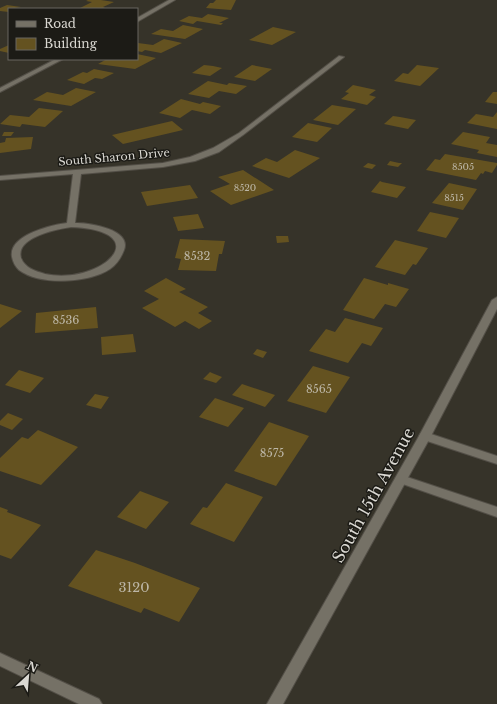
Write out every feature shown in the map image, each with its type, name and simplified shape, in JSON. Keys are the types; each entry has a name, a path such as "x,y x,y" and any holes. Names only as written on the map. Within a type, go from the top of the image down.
{"street":[{"path":"138,19 173,0"},
{"name":"South Sharon Drive","path":"0,178 163,165 192,159 216,150 242,134 341,57"},
{"path":"0,90 58,60"},
{"path":"71,225 77,172"},
{"path":"71,225 87,225 101,228 112,233 119,240 121,248 118,257 110,265 97,272 63,278 45,277 30,272 20,266 16,257 18,248 26,239 38,232 54,227 71,225"},
{"name":"South 15th Avenue","path":"275,704 425,436 497,300"},
{"path":"425,436 497,460"},
{"path":"401,479 497,512"},
{"path":"0,659 94,704"}],"building":[{"path":"101,0 114,2 103,7 105,8 80,8 92,2 86,1"},
{"path":"216,0 236,0 231,10 206,8 210,3 213,3"},
{"path":"7,5 21,7 8,8 8,12 0,11 0,8"},
{"path":"208,14 229,18 219,23 223,23 221,25 197,21 193,24 179,21 189,16 202,18"},
{"path":"183,25 203,29 185,39 151,34 161,29 173,31"},
{"path":"273,27 296,32 272,45 249,40"},
{"path":"164,39 182,43 161,53 145,50 142,52 138,51 138,43 153,45"},
{"path":"8,45 8,53 0,51 0,49"},
{"path":"138,54 156,58 135,69 98,64 105,60 138,60"},
{"path":"204,65 222,68 210,76 192,73"},
{"path":"252,65 272,69 255,81 234,77"},
{"path":"417,65 439,68 420,86 394,81 403,73 408,74"},
{"path":"94,69 114,73 102,79 95,78 84,84 67,80 83,72 87,73"},
{"path":"208,81 227,85 229,83 247,86 236,94 219,91 209,98 188,94"},
{"path":"353,85 376,90 369,95 376,97 367,105 341,99 349,93 345,92"},
{"path":"76,88 96,92 71,106 33,100 47,92 63,95"},
{"path":"493,92 497,92 497,104 485,102"},
{"path":"181,99 200,104 203,102 221,106 210,114 192,110 180,118 159,113"},
{"path":"332,105 356,109 338,125 313,120"},
{"path":"39,108 63,111 45,127 22,124 20,127 0,124 10,115 29,117"},
{"path":"497,112 497,129 467,123 476,114 493,117"},
{"path":"393,116 416,120 408,129 384,124"},
{"path":"172,121 183,130 123,144 112,135"},
{"path":"308,123 332,128 317,142 292,137"},
{"path":"4,132 14,132 11,136 2,136"},
{"path":"463,132 490,137 486,143 497,145 497,157 477,153 479,150 451,144"},
{"path":"33,137 31,149 0,153 0,143 5,142 6,138"},
{"path":"295,150 320,158 289,178 252,166 266,158 277,162"},
{"path":"445,154 497,163 497,165 492,173 485,171 483,174 481,173 476,180 426,170 435,159 440,160"},
{"path":"390,161 402,163 398,167 387,165"},
{"path":"368,163 376,165 372,169 363,167"},
{"path":"243,170 274,190 231,205 210,191 230,184 218,177"},
{"path":"380,181 406,187 397,198 371,192"},
{"path":"449,183 477,189 463,210 432,203"},
{"path":"190,185 198,198 147,206 141,192"},
{"path":"430,212 459,218 446,238 417,231"},
{"path":"198,214 204,228 178,231 173,217"},
{"path":"276,236 288,236 289,242 277,243"},
{"path":"180,239 225,241 222,254 219,254 216,271 178,270 181,259 175,258"},
{"path":"395,240 428,248 416,265 413,264 405,275 375,267"},
{"path":"166,278 186,289 179,292 208,307 198,313 212,321 199,329 185,321 175,327 142,308 159,299 144,291"},
{"path":"364,278 409,289 396,307 385,304 374,319 343,310"},
{"path":"0,304 22,311 0,328"},
{"path":"96,307 98,328 35,333 36,313"},
{"path":"345,318 383,328 371,346 362,343 348,363 309,351 326,329 335,332"},
{"path":"133,334 136,352 102,355 101,337"},
{"path":"257,349 267,352 263,358 253,354"},
{"path":"313,366 350,377 326,413 287,401"},
{"path":"19,370 44,378 30,393 5,385"},
{"path":"210,372 222,377 216,383 203,379"},
{"path":"242,384 275,395 265,407 232,395"},
{"path":"95,394 109,397 101,409 86,405"},
{"path":"215,398 244,408 228,427 199,417"},
{"path":"8,413 23,419 12,430 0,425 0,421"},
{"path":"269,422 309,436 276,486 234,471"},
{"path":"38,430 78,447 41,485 0,471 0,458 22,437 28,439"},
{"path":"226,483 263,497 234,542 190,524 203,507 207,508"},
{"path":"140,491 169,502 146,529 117,517"},
{"path":"0,507 8,510 7,512 41,525 11,559 0,555"},
{"path":"96,550 200,588 179,622 144,608 141,613 68,586"}]}
